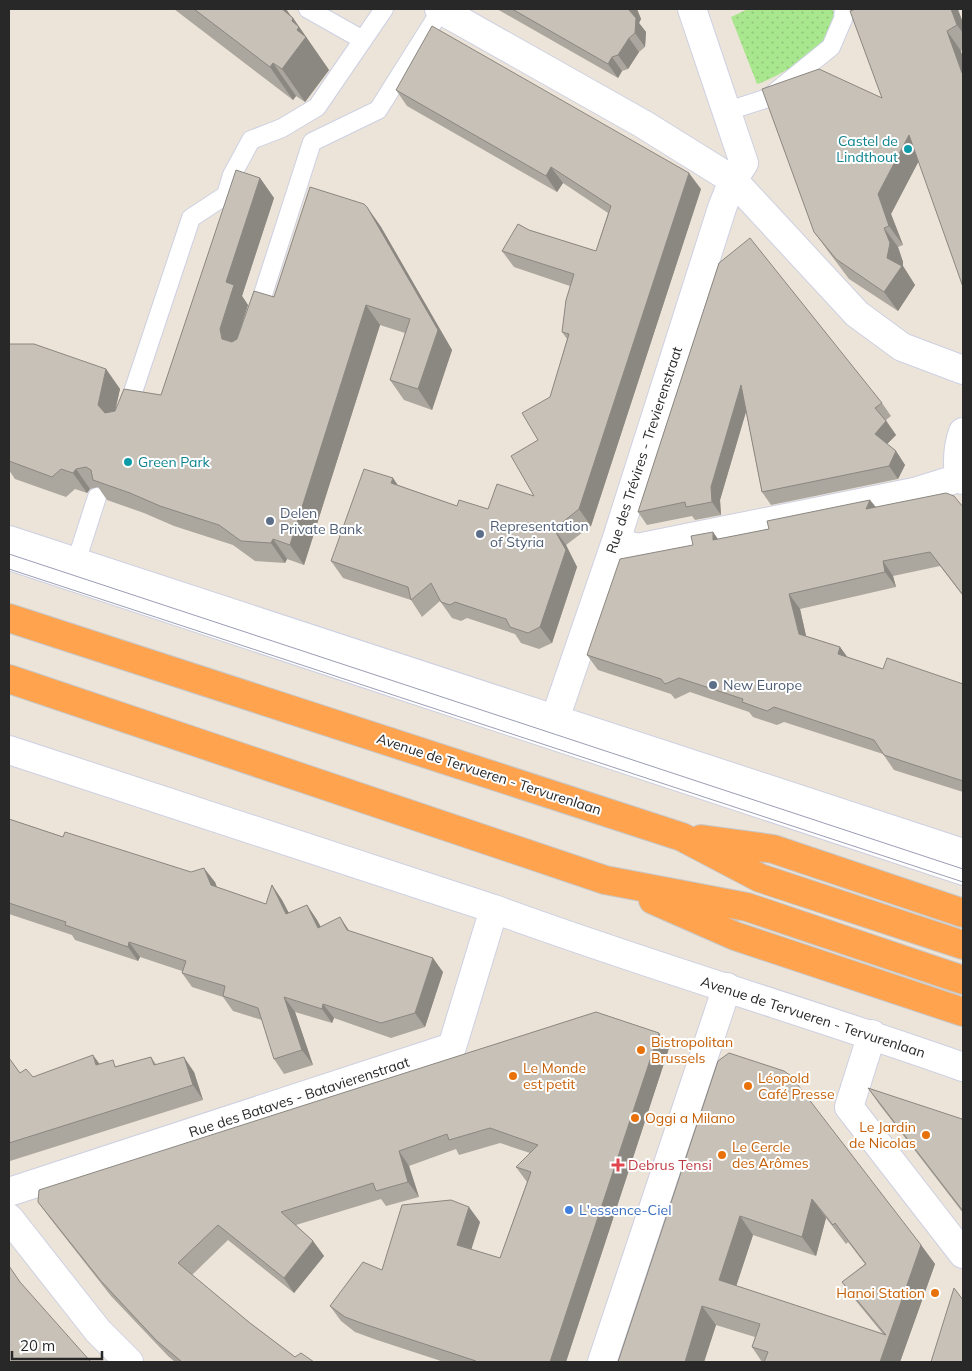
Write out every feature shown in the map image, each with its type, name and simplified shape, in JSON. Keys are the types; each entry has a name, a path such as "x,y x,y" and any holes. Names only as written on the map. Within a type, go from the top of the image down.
{"highway":[{"name":"Avenue de Tervueren - Tervurenlaan","path":"9,618 682,837 760,878 963,945"},
{"path":"9,679 605,880 735,936 963,1012"},
{"path":"682,837 772,849 963,913"},
{"path":"605,880 748,907 963,980"}],"street":[{"path":"692,9 728,111"},
{"path":"440,10 643,124 733,180 857,314 902,347 963,370"},
{"name":"Rue des Trévires - Trevierenstraat","path":"554,719 616,541 733,180 744,163 728,111"},
{"path":"616,541 637,548 914,492 961,478 957,464 959,443 963,432"},
{"path":"9,540 963,852"},
{"name":"Avenue de Tervueren - Tervurenlaan","path":"9,750 494,909 581,940 872,1034 963,1067"},
{"name":"Rue des Bataves - Batavierenstraat","path":"9,1192 452,1048 494,909"},
{"path":"602,1362 727,988"},
{"path":"872,1034 849,1107 963,1254"},
{"path":"9,1218 98,1331 129,1362"}],"lane":[{"path":"308,9 362,40"},
{"path":"122,423 191,218 226,195 232,175 251,140 282,128 317,107 384,9"},
{"path":"728,111 768,98 830,47 843,19 844,9"},
{"path":"250,334 312,142 378,110 440,10"},
{"path":"76,562 97,497"},
{"path":"9,561 963,876"}],"green space":[{"path":"748,9 833,9 834,23 829,37 817,49 801,61 757,84 731,17"}],"building":[{"path":"194,9 282,9 293,18 292,21 299,27 297,30 306,37 282,69 273,63 270,67"},
{"path":"512,9 630,9 636,18 635,33 629,38 618,55 612,57 608,64"},
{"name":"Castel de Lindthout","path":"856,9 951,9 957,25 947,31 963,73 963,287 909,135 878,194 889,226 884,228 890,243 887,258 902,266 884,292 836,259 814,232 762,89 819,69 882,98 850,11"},
{"path":"432,26 689,173 579,509 554,529 566,550 540,627 528,633 510,627 506,619 455,602 450,605 441,602 431,583 411,600 408,587 331,561 364,469 393,478 391,483 457,506 459,500 488,509 497,484 534,496 511,456 538,440 522,413 550,397 569,334 562,332 566,300 574,274 502,251 518,224 529,230 596,251 611,206 551,167 546,176 396,90"},
{"path":"236,170 260,178 226,282 234,285 220,329 222,339 232,342 237,339 254,291 274,297 310,187 364,204 367,207 438,330 418,389 390,380 410,319 366,305 290,545 273,539 271,543 241,541 219,525 160,506 93,480 91,470 86,467 76,469 73,473 61,469 52,477 9,461 9,344 34,344 106,369 98,405 105,413 115,411 124,389 161,395"},
{"path":"750,238 882,403 875,408 886,421 875,434 896,451 889,466 762,492 741,385 711,487 712,502 686,507 685,502 638,512 719,263"},
{"path":"946,493 954,496 963,507 963,595 930,552 883,561 885,572 789,594 799,634 840,647 838,654 883,669 887,658 963,684 963,781 884,755 874,740 774,707 767,711 742,702 743,699 679,678 665,684 661,679 587,655 620,559 693,545 691,536 713,532 713,540 769,529 767,521 870,500 866,509"},
{"path":"9,819 63,837 65,832 191,872 204,868 211,885 266,904 272,885 286,914 307,905 318,928 340,917 347,930 433,958 415,1013 381,1023 323,1004 322,1009 284,997 302,1050 274,1059 258,1008 223,996 225,986 182,973 186,961 129,942 128,947 65,925 66,922 9,903"},
{"path":"596,1012 659,1033 550,1362 476,1362 345,1317 330,1306 363,1262 382,1270 402,1205 451,1200 469,1207 457,1245 500,1258 531,1172 516,1167 538,1145 490,1128 449,1140 447,1134 399,1151 408,1182 376,1191 373,1183 281,1212 313,1241 284,1278 218,1225 178,1263 250,1323 295,1357 301,1353 314,1362 182,1362 157,1341 101,1281 38,1202 39,1190"},
{"path":"729,1053 784,1071 791,1076 921,1245 880,1362 764,1362 768,1352 752,1347 760,1324 702,1306 685,1362 618,1362 718,1061","holes":["812,1199 833,1225 835,1223 866,1264 842,1282 886,1335 719,1280 740,1216 802,1237"]},
{"path":"93,1055 96,1065 113,1060 115,1067 151,1057 154,1065 184,1057 193,1085 9,1143 9,1058 20,1073 26,1069 33,1077"},
{"path":"868,1088 962,1119 963,1211"},
{"path":"9,1266 20,1282 91,1362 9,1362"},
{"path":"954,1288 963,1300 963,1362 931,1362"}],"tram line":[{"path":"9,554 963,869"},
{"path":"9,569 963,882"}],"place":[{"name":"Castel de Lindthout","path":"908,149"},
{"name":"Green Park","path":"128,462"},
{"name":"Delen Private Bank","path":"270,521"},
{"name":"Representation of Styria","path":"480,534"},
{"name":"New Europe","path":"713,685"},
{"name":"Bistropolitan Brussels","path":"641,1050"},
{"name":"Le Monde est petit","path":"513,1076"},
{"name":"Léopold Café Presse","path":"748,1086"},
{"name":"Oggi a Milano","path":"635,1118"},
{"name":"Le Jardin de Nicolas","path":"926,1135"},
{"name":"Le Cercle des Arômes","path":"722,1155"},
{"name":"Debrus Tensi","path":"618,1165"},
{"name":"L'essence-Ciel","path":"569,1210"},
{"name":"Hanoi Station","path":"935,1293"}]}
